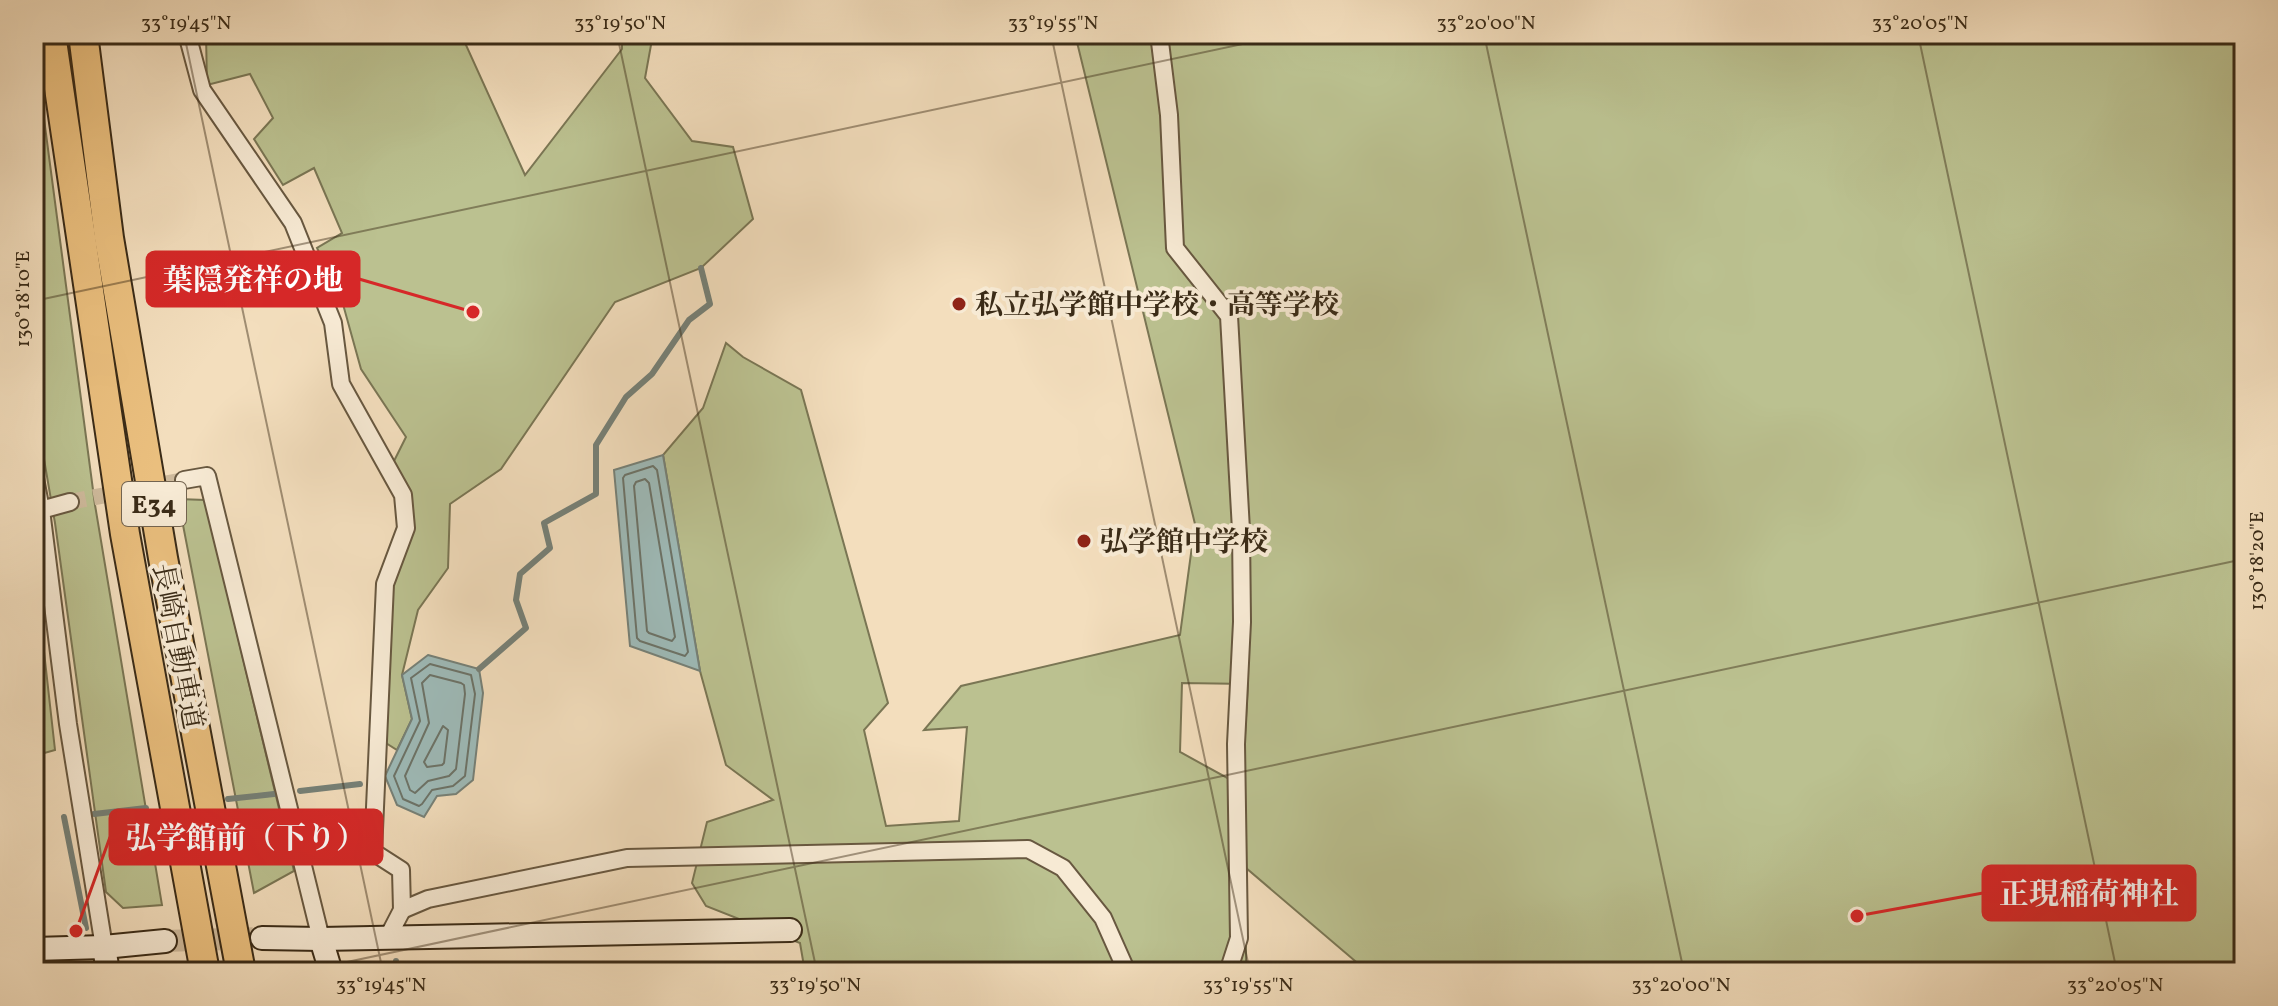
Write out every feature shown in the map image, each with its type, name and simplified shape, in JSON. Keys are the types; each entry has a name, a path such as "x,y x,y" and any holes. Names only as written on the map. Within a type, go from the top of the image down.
{"highway":[{"name":"長崎自動車道","path":"51,34 125,534 205,972"},
{"name":"長崎自動車道","path":"83,34 109,238 129,360 241,972"}],"street":[{"path":"187,34 202,90 293,223 333,323 341,384 403,495 406,528 385,584 373,852 401,870 402,910 388,937"},
{"path":"1159,34 1169,115 1175,248 1229,316 1241,530 1242,622 1236,744 1239,938 1228,972"},
{"path":"34,473 68,724 108,972"},
{"path":"184,480 207,476 331,972"},
{"path":"41,510 70,502"},
{"path":"402,910 428,899 627,858 1028,849 1063,868 1103,918 1127,972"},
{"path":"262,938 790,930"},
{"path":"34,949 165,941"}],"green space":[{"path":"206,34 461,34 525,175 622,49 622,34 653,34 645,78 692,141 733,147 753,219 701,268 615,302 501,469 450,504 448,568 418,610 402,675 412,719 397,750 378,738 385,584 406,528 389,471 406,437 361,369 341,297 317,248 342,233 314,168 283,185 254,139 273,118 250,74 207,85"},
{"path":"1075,34 2244,34 2244,972 1368,972 1246,868 1244,972 805,972 800,943 706,906 692,883 707,822 773,800 726,765 700,671 663,455 703,408 726,343 743,357 801,390 888,703 864,730 886,826 959,821 967,727 924,730 961,686 1180,635 1195,524","holes":["1182,683 1248,684 1242,786 1180,752"]},
{"path":"34,43 95,505 162,905 123,908 106,892 55,523 34,401"},
{"path":"178,499 205,500 294,871 254,893"},
{"path":"34,562 55,750 34,756"},
{"path":"90,962 92,972 34,972 34,964"}],"water":[{"path":"663,455 700,671 630,646 614,470"},
{"path":"428,655 479,669 483,693 473,780 456,794 437,796 424,817 397,805 385,776 412,719 402,675"}],"waterway":[{"path":"479,669 526,628 516,600 520,574 550,548 544,523 596,494 596,445 626,397 652,374 689,320 710,304 701,268"},
{"path":"300,791 360,784"},
{"path":"228,799 274,794"},
{"path":"94,814 146,808"},
{"path":"64,817 86,928"},
{"path":"396,961 396,972"}],"tunnel":[{"path":"34,57 88,34"},
{"path":"70,502 184,480"},
{"path":"165,941 262,938"}],"place":[{"name":"私立弘学館中学校・高等学校","path":"959,304"},
{"name":"葉隠発祥の地","path":"473,312"},
{"name":"弘学館中学校","path":"1084,541"},
{"name":"正現稲荷神社","path":"1857,916"},
{"name":"弘学館前（下り）","path":"76,931"}]}
